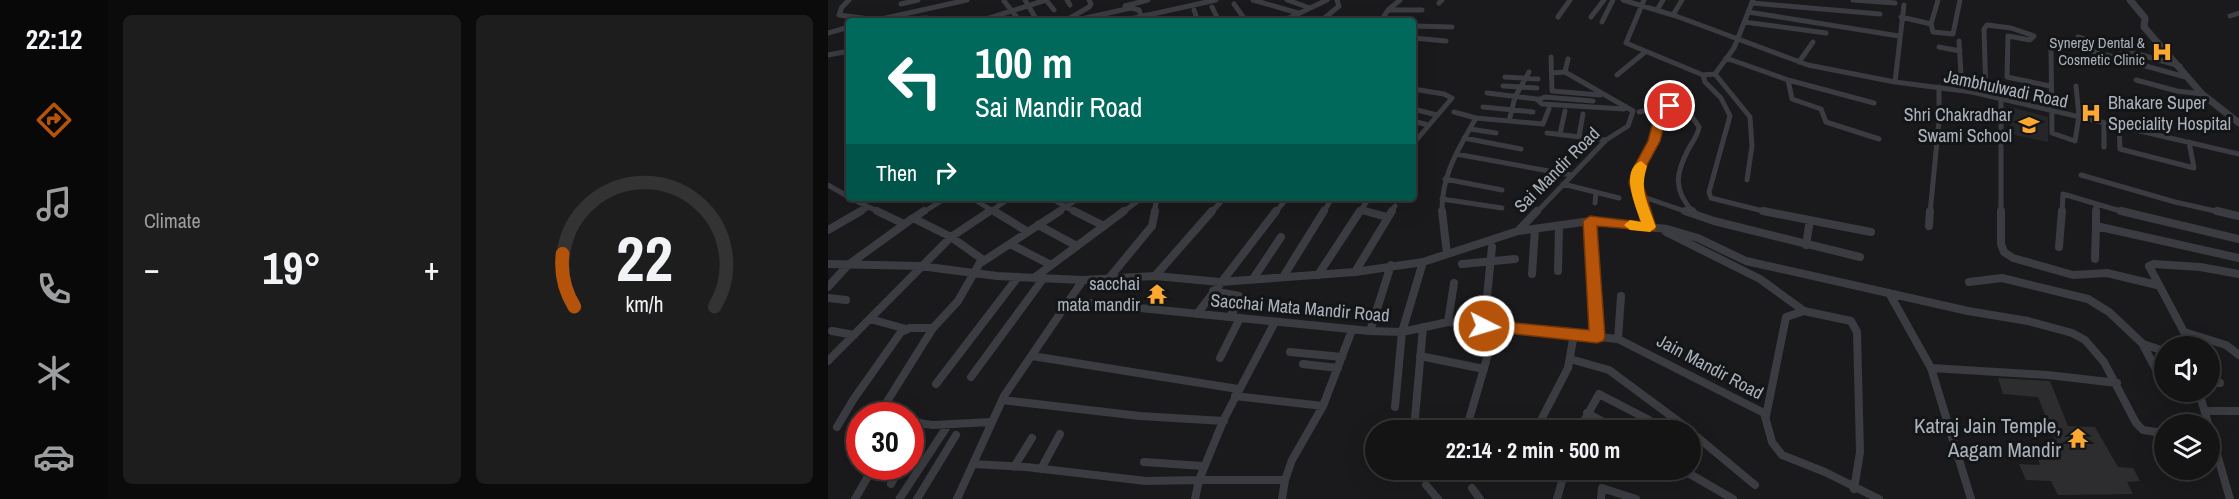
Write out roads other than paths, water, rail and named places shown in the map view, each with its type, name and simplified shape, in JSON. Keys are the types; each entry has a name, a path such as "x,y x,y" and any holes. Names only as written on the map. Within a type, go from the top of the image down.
{"street":[{"path":"849,0 842,7 839,15 860,18"},
{"path":"901,4 918,0"},
{"path":"887,18 968,0"},
{"path":"989,18 1027,3 1046,0 1054,10"},
{"path":"1070,18 1089,7 1091,3 1089,0"},
{"path":"1103,14 1122,6 1148,0"},
{"path":"1133,18 1216,0"},
{"path":"1253,0 1298,13"},
{"path":"1287,0 1310,8"},
{"path":"1312,0 1320,3"},
{"path":"1289,18 1327,0"},
{"path":"1325,18 1339,6 1337,0"},
{"path":"1383,18 1388,10 1400,0"},
{"path":"1558,17 1570,0"},
{"path":"1591,17 1604,0"},
{"path":"1602,22 1613,0"},
{"name":"Jambhulwadi Road","path":"1626,0 1643,3 1799,62 1895,82 2001,100 2239,155"},
{"path":"1657,10 1663,0"},
{"path":"1673,15 1682,0"},
{"path":"1853,0 1895,3"},
{"path":"1938,0 1931,24 1933,32 1953,34 1960,0"},
{"path":"2130,0 2145,18 2144,27 2202,94 2239,123"},
{"path":"1004,1 1017,18"},
{"path":"1715,74 1737,39 1753,1 1880,14"},
{"path":"1027,3 1035,17"},
{"path":"1643,3 1626,43 1703,75 1715,74"},
{"path":"1234,4 1244,18"},
{"path":"1895,82 1904,5"},
{"path":"1212,7 1218,18"},
{"path":"1085,18 1131,8 1139,10 1141,16"},
{"path":"1194,10 1197,18"},
{"path":"1388,10 1422,10"},
{"path":"1748,12 1899,36"},
{"path":"2230,16 2239,13"},
{"path":"1901,17 1931,24"},
{"path":"1744,22 1826,33"},
{"path":"1986,95 1984,29 1987,25 1994,24 2017,29 2034,36 2030,40 2008,36 2007,77 2050,86"},
{"path":"1416,26 1452,27"},
{"path":"828,33 846,28"},
{"path":"2078,37 2180,66"},
{"path":"1416,38 1446,41"},
{"path":"1959,41 1962,91"},
{"path":"1799,62 1813,42"},
{"path":"1939,47 1960,51"},
{"path":"2051,48 2052,133 2074,141 2078,118 2076,86"},
{"path":"2081,48 2189,78"},
{"path":"828,55 846,52"},
{"path":"1617,75 1645,52"},
{"path":"1551,57 1552,91 1603,95"},
{"path":"1726,58 1788,80 1874,104"},
{"path":"1565,72 1568,59"},
{"path":"1509,121 1515,97 1529,72"},
{"path":"1552,73 1565,72 1636,112"},
{"path":"1715,74 1750,117 1753,131 1747,180"},
{"path":"1703,75 1705,82 1722,100 1730,116 1709,192 1712,198 1741,207 1871,232"},
{"path":"1505,76 1538,79"},
{"path":"1788,80 1792,99 1821,109 1826,122 1879,139"},
{"path":"2136,80 2202,94"},
{"path":"1503,86 1537,88"},
{"path":"1929,226 1939,122 1939,89"},
{"name":"Jambhulwadi Road","path":"1939,89 1986,95 2001,100"},
{"path":"1416,90 1444,94 1452,98 1417,134"},
{"path":"1487,93 1538,100 1545,97 1593,101"},
{"path":"1661,95 1683,108 1699,127 1680,167 1678,186 1680,198 1694,213"},
{"path":"1722,100 1735,97"},
{"path":"1538,100 1542,104 1636,112 1649,110 1661,116"},
{"path":"2001,100 2001,244 2004,252 2013,258 2073,275 2107,273 2157,285"},
{"path":"1683,108 1667,106 1661,116 1654,141 1637,174 1635,182 1638,195 1654,228 1760,279 1804,311 1847,320 1856,328 1860,452 1854,489"},
{"path":"1484,107 1533,112"},
{"path":"1416,109 1437,115"},
{"path":"1454,112 1476,118 1543,124 1549,109"},
{"path":"1560,134 1565,111"},
{"name":"Sai Mandir Road","path":"1518,231 1606,140 1628,126 1636,112"},
{"path":"1579,136 1583,114"},
{"path":"1447,254 1442,199 1445,179 1476,118"},
{"path":"1416,122 1428,125"},
{"path":"2104,147 2105,124"},
{"path":"2119,127 2120,149 2194,168 2189,144"},
{"path":"1470,129 1496,133"},
{"path":"1547,133 1606,140"},
{"path":"1464,138 1521,149"},
{"path":"1456,154 1571,176"},
{"path":"2081,176 2175,202 2239,216"},
{"path":"1445,179 1502,189"},
{"path":"1563,184 1619,198"},
{"path":"828,185 846,196"},
{"path":"1595,203 1596,192"},
{"path":"2059,247 2063,194 2096,205 2239,239"},
{"path":"1638,195 1806,245 1860,257"},
{"path":"1442,199 1502,208"},
{"path":"855,201 904,224"},
{"path":"828,287 848,265 940,201"},
{"path":"976,201 1028,232"},
{"path":"828,361 951,237 1006,201"},
{"path":"1056,201 1104,226"},
{"path":"977,268 1074,201"},
{"path":"971,377 1039,279 1051,266 1139,201"},
{"path":"1110,278 1152,226 1156,201"},
{"path":"1155,276 1221,201"},
{"path":"1197,314 1285,201"},
{"path":"1283,277 1330,201"},
{"path":"1318,275 1367,201"},
{"path":"2096,205 2096,259"},
{"path":"1355,272 1395,206"},
{"path":"828,230 867,208"},
{"path":"1361,210 1387,217"},
{"path":"887,402 933,328 958,301 982,259 951,237 913,218"},
{"path":"1806,245 1810,220"},
{"path":"1590,221 1597,337"},
{"name":"Sai Mandir Road","path":"1518,231 1590,221 1654,228"},
{"path":"1038,225 1077,246"},
{"path":"1558,226 1558,271"},
{"path":"2096,226 2239,258"},
{"path":"1654,228 1698,238 1746,261 2028,321 2072,333 2085,340 2097,352 2117,383 2131,416 2140,428 2154,431"},
{"path":"1532,273 1535,229"},
{"path":"828,264 869,263 977,268 1039,279 1083,280 1155,276 1220,282 1355,272 1423,262 1518,231"},
{"path":"1252,279 1281,237"},
{"path":"1010,244 1051,266"},
{"path":"1484,326 1492,247"},
{"path":"1462,264 1515,260"},
{"path":"1395,407 1402,332 1423,262"},
{"path":"1370,331 1391,265"},
{"path":"2239,274 2200,267 2151,265 2149,269 2184,332 2194,337 2226,345 2239,355"},
{"path":"936,384 1018,277"},
{"path":"1969,282 2002,278 2088,299 2108,312 2144,347 2154,366"},
{"path":"957,499 1002,400 1083,280"},
{"path":"1448,322 1454,283"},
{"path":"1213,291 1239,296 1239,301 1230,317"},
{"path":"1889,293 1931,368 1971,499"},
{"path":"1618,339 1621,296"},
{"path":"828,298 846,300"},
{"name":"Sacchai Mata Mandir Road","path":"1070,301 1352,330 1402,332 1448,322 1597,337"},
{"path":"1766,416 1786,317 1798,315 1804,311"},
{"path":"1220,357 1240,318"},
{"path":"870,319 906,329 933,328"},
{"path":"1195,499 1203,466 1237,392 1275,322"},
{"path":"1415,420 1423,327"},
{"path":"1469,420 1496,327"},
{"path":"837,427 867,379 906,329"},
{"path":"1282,499 1285,480 1293,460 1323,406 1352,330"},
{"path":"832,331 854,335"},
{"path":"1543,420 1563,383 1574,334"},
{"name":"Jain Mandir Road","path":"1597,337 1618,339 1766,416 1770,437 1778,452 1880,499"},
{"path":"2144,347 2154,349"},
{"path":"1290,352 1342,357"},
{"path":"1032,356 1323,406"},
{"path":"1420,356 1484,369"},
{"path":"1570,359 1609,370 1675,420"},
{"path":"1303,364 1338,368"},
{"path":"1931,368 2048,375 2117,383"},
{"path":"1584,420 1599,394 1649,420"},
{"path":"1002,400 1140,416 1224,421"},
{"path":"2203,402 2231,499 2239,497"},
{"path":"2206,411 2239,411"},
{"path":"1587,413 1600,420"},
{"path":"924,423 948,425 991,422"},
{"path":"900,498 948,425"},
{"path":"1041,469 1060,434"},
{"path":"917,499 956,435"},
{"path":"1014,466 1032,438"},
{"path":"1701,440 1755,485"},
{"path":"1144,462 1203,466"},
{"path":"973,464 1014,466 1146,482 1285,480"},
{"path":"855,499 866,480"},
{"path":"891,484 893,480"},
{"path":"1557,499 1562,480"},
{"path":"1700,480 1732,499"},
{"path":"1426,485 1438,499"},
{"path":"1472,488 1480,499"},
{"path":"1600,499 1602,488 1636,499"}],"place":[{"name":"Synergy Dental & Cosmetic Clinic","path":"2162,52"},
{"name":"Bhakare Super Speciality Hospital","path":"2091,113"},
{"name":"Shri Chakradhar Swami School","path":"2029,125"},
{"name":"sacchai mata mandir","path":"1157,294"},
{"name":"Katraj Jain Temple, Aagam Mandir","path":"2078,438"}]}
